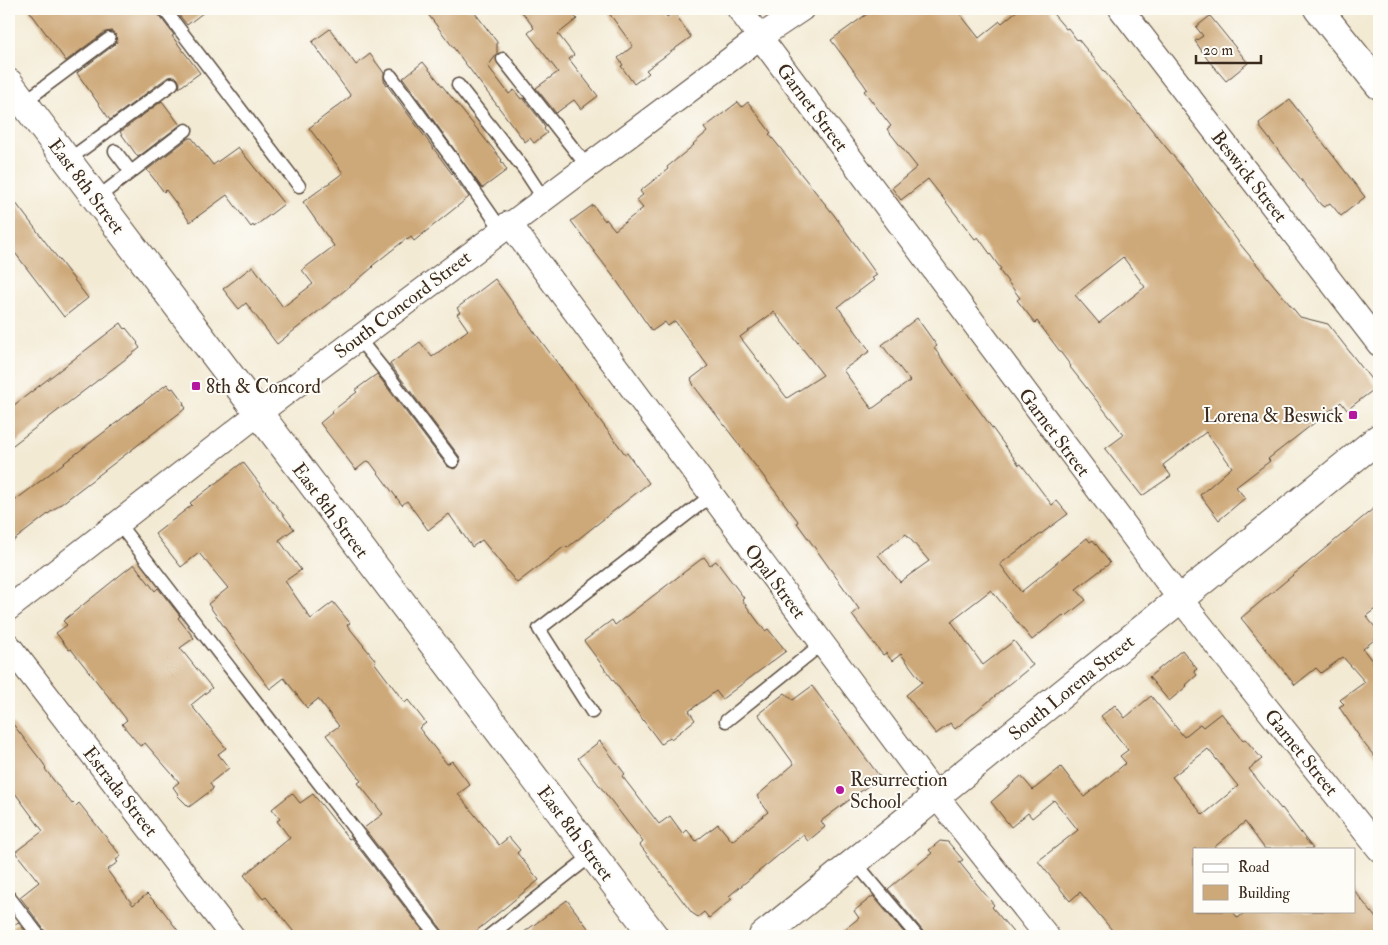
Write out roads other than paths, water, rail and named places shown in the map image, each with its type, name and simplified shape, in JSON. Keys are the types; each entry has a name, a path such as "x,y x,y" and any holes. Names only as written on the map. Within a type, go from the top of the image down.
{"main road":[{"path":"1320,13 1379,85"},
{"name":"East 8th Street","path":"16,92 654,936"},
{"name":"South Lorena Street","path":"762,936 1379,438"}],"street":[{"name":"Garnet Street","path":"739,9 1180,599 1379,848"},
{"name":"South Concord Street","path":"10,604 505,226 760,36 802,9"},
{"name":"Beswick Street","path":"1121,9 1379,344"},
{"name":"Opal Street","path":"505,226 712,495 936,796 1047,936"},
{"name":"Estrada Street","path":"9,646 232,936"}],"lane":[{"path":"164,9 300,186"},
{"path":"16,92 108,39"},
{"path":"503,59 587,166"},
{"path":"391,76 505,226"},
{"path":"68,160 172,84"},
{"path":"458,84 544,198"},
{"path":"97,198 186,130"},
{"path":"115,152 131,172"},
{"path":"358,338 391,379 452,462"},
{"path":"592,712 539,629 712,495"},
{"path":"118,523 436,936"},
{"path":"726,721 822,644"},
{"path":"489,936 592,855"},
{"path":"855,862 917,936"},
{"path":"9,897 39,936"}],"place":[{"name":"8th & Concord","path":"196,386"},
{"name":"Lorena & Beswick","path":"1353,415"},
{"name":"Resurrection School","path":"840,790"}]}
